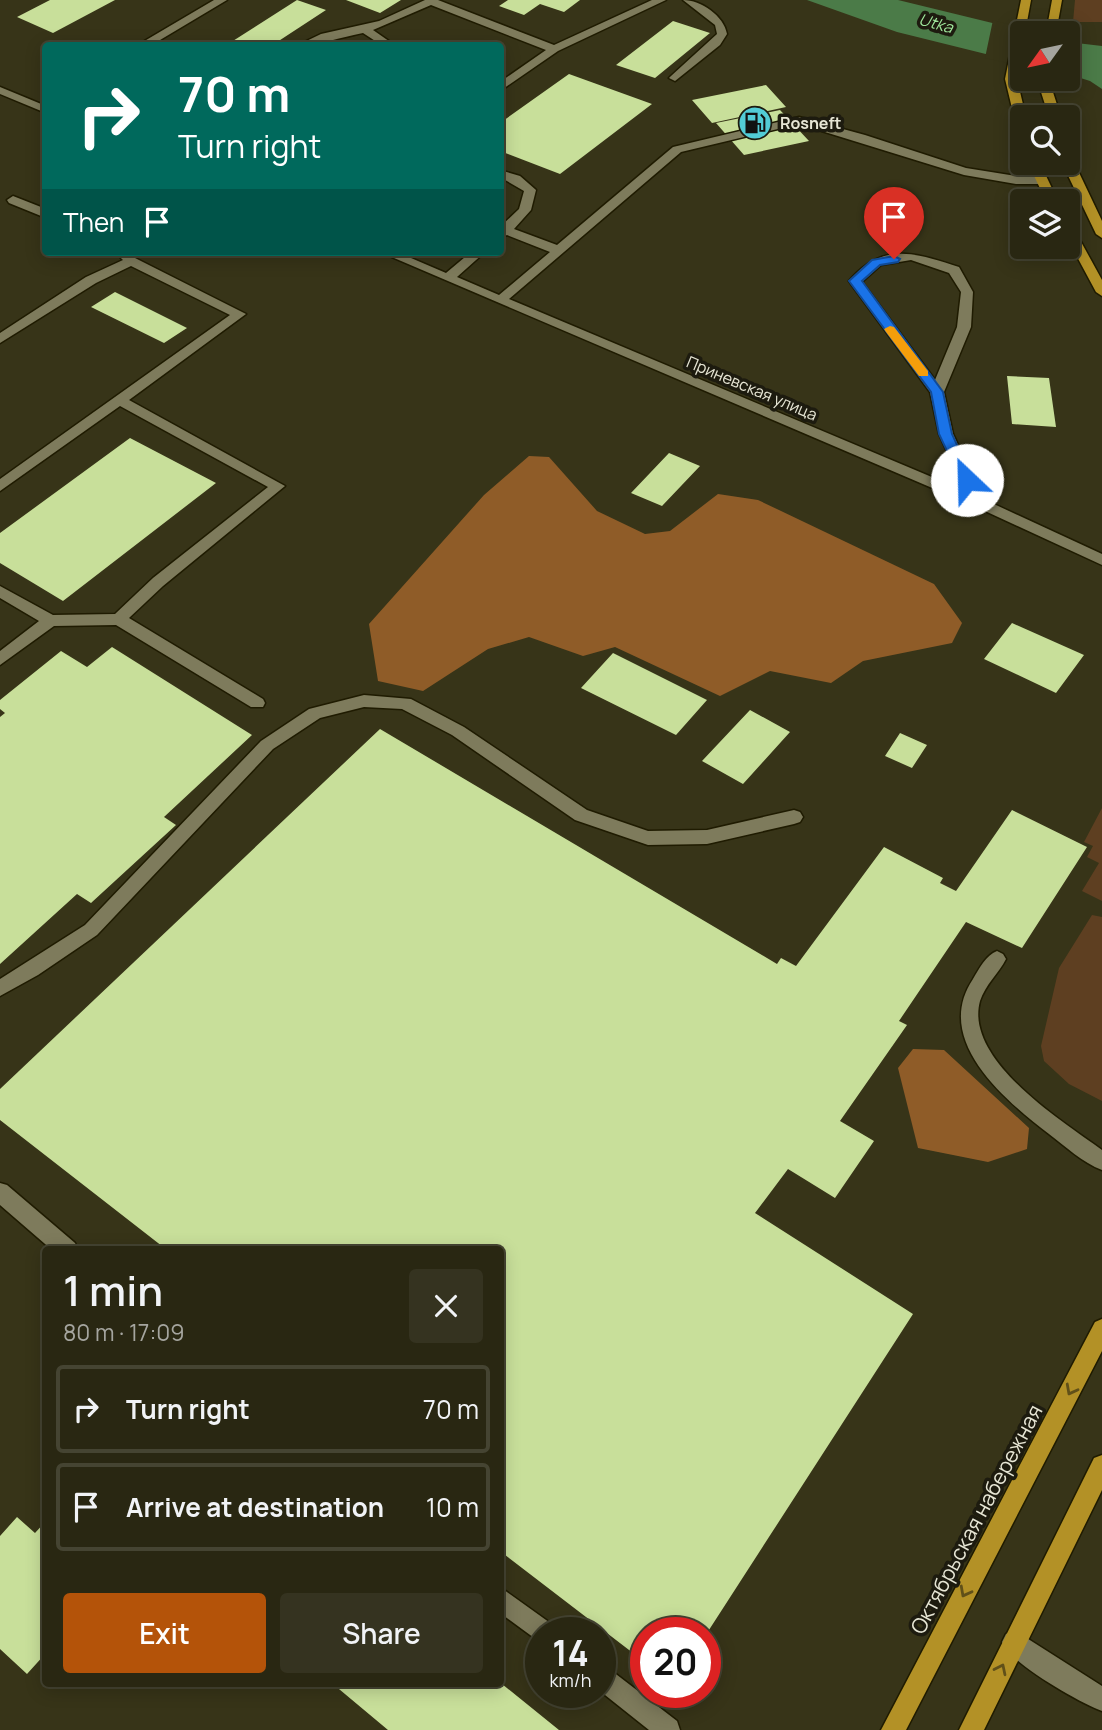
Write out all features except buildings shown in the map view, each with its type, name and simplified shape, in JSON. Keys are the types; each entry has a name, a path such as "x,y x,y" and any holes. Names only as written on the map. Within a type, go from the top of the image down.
{"main road":[{"path":"1017,105 1011,79 1026,0"},
{"path":"1052,21 1056,0"},
{"path":"1039,175 1046,189"},
{"path":"1073,175 1088,210 1102,234"},
{"path":"1080,251 1102,292"},
{"name":"Октябрьская набережная","path":"893,1730 1102,1329"},
{"path":"971,1730 1102,1466"}],"street":[{"path":"148,42 222,0"},
{"path":"309,42 321,36 364,29 390,21 432,0 554,49"},
{"path":"504,85 554,49 661,0"},
{"path":"675,78 716,43 722,34 720,24 688,0"},
{"path":"364,29 385,42"},
{"path":"0,90 40,107"},
{"path":"501,300 677,149 799,120 860,136 964,170 1016,180 1041,180"},
{"path":"504,174 516,179 530,190 530,202 523,214 504,231"},
{"path":"13,200 42,212"},
{"path":"504,232 560,251"},
{"name":"Приневская улица","path":"396,256 977,502 1102,561"},
{"path":"448,278 474,256"},
{"path":"937,392 964,327 967,292 954,270 912,256 877,262 855,281 937,392 946,434 977,502"},
{"path":"0,340 126,257 239,314 0,486"},
{"path":"119,400 278,486 158,582 119,619"},
{"path":"0,591 50,621 119,619 257,703"},
{"path":"0,659 50,621"},
{"path":"0,988 91,930 267,745 315,713 364,701 405,703 458,732 581,815 648,838 707,837 794,817"},
{"path":"997,959 970,1001 967,1020 982,1057 1019,1098 1102,1161"},
{"path":"0,1192 63,1246"},
{"path":"504,1601 525,1617"},
{"path":"1014,1642 1053,1671 1102,1699"},
{"path":"616,1689 668,1730"}],"shaded area":[{"path":"1075,0 1102,0 1102,22 1073,21"},
{"path":"529,456 549,457 597,511 645,534 670,531 718,494 758,500 934,584 962,623 952,643 863,661 831,683 770,671 720,696 615,647 583,656 529,637 488,649 423,691 378,681 369,624 484,495"},
{"path":"1102,808 1102,901 1082,891 1099,863 1087,857 1093,846 1084,842"},
{"path":"1092,915 1102,917 1102,1101 1069,1084 1044,1061 1041,1046 1059,968"},
{"path":"913,1049 944,1050 1029,1128 1027,1149 988,1162 918,1148 898,1068"}],"water":[{"name":"Utka","path":"807,0 898,0 1010,27 1010,60 897,32"},
{"path":"1080,43 1102,46 1102,89 1080,78"}],"pier":[{"path":"993,20 1010,25 1010,63 985,58"}],"slow traffic":[{"path":"890,329 923,374"}],"place":[{"name":"Rosneft","path":"755,123"}],"route":[{"path":"894,259 877,262 855,281 937,392 946,434 967,480"}]}
